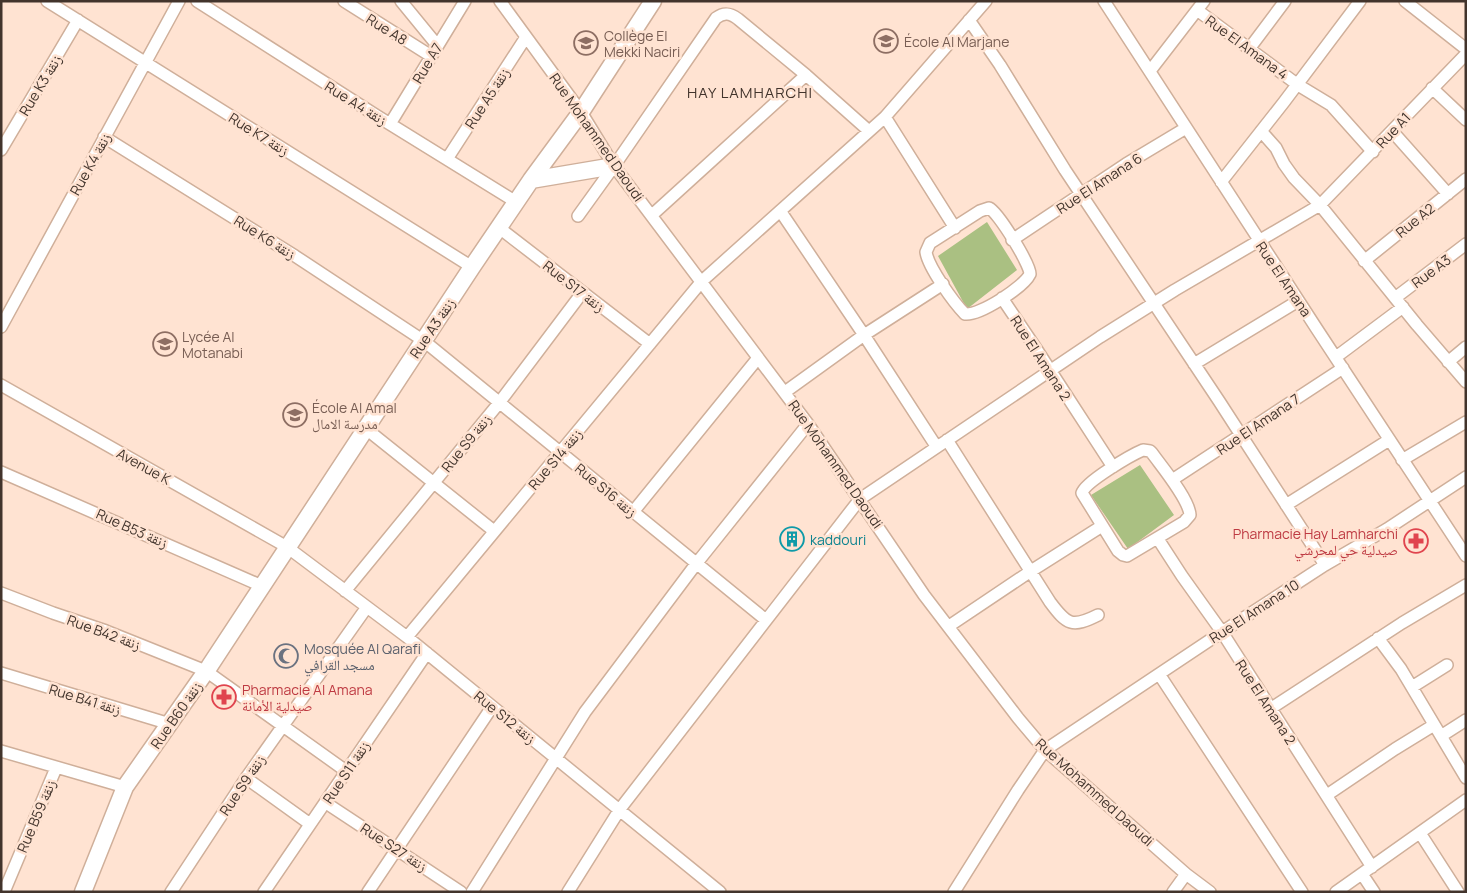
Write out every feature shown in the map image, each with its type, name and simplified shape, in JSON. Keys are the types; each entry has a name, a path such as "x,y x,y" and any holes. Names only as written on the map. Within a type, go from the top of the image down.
{"street":[{"name":"Rue K7 زنقة","path":"47,1 472,267"},
{"name":"Rue K4 زنقة","path":"1,327 179,1"},
{"name":"Rue A4 زنقة","path":"197,1 516,202"},
{"name":"Rue A8","path":"344,1 431,56"},
{"name":"Rue A8","path":"401,1 438,45"},
{"name":"Rue A7","path":"390,124 465,1"},
{"name":"Rue Mohammed Daoudi","path":"500,1 580,112 614,166 808,424 924,596 1018,718 1045,750 1186,874 1210,892"},
{"name":"Rue A3 زنقة","path":"287,547 498,228 580,112 653,1"},
{"name":"Rue S14 زنقة","path":"407,637 702,281 885,117 986,1"},
{"name":"Rue El Amana","path":"1104,1 1466,556"},
{"path":"1249,49 1286,1"},
{"name":"Rue El Amana 4","path":"1221,182 1298,85 1360,1"},
{"path":"1405,1 1466,49"},
{"path":"1150,71 1200,6"},
{"name":"Rue El Amana 4","path":"1200,6 1249,49 1298,85"},
{"path":"578,216 716,18 721,14 730,14 738,19 869,130"},
{"name":"Rue K3 زنقة","path":"1,150 78,20"},
{"path":"969,20 1325,565"},
{"name":"Rue A5 زنقة","path":"447,159 526,38"},
{"name":"Rue A1","path":"568,892 620,809 860,499 1100,337 1320,205 1466,54"},
{"path":"652,215 806,75"},
{"path":"1298,85 1331,105 1373,152"},
{"path":"1432,88 1466,120"},
{"path":"885,117 955,228"},
{"name":"Rue El Amana 6","path":"1012,240 1186,128"},
{"path":"1261,131 1276,148 1294,178 1320,205 1466,382"},
{"path":"1392,131 1448,194"},
{"name":"Rue K6 زنقة","path":"104,138 295,256 424,341"},
{"path":"532,180 614,166"},
{"name":"Rue A2","path":"1364,260 1466,179"},
{"path":"989,208 995,213 1012,240 1028,266 1030,274 1025,282 977,312 965,314 929,261 926,252 930,243 980,211 989,208"},
{"path":"781,212 936,446"},
{"name":"Rue S17 زنقة","path":"498,228 650,344"},
{"name":"Rue A3","path":"1395,298 1466,244"},
{"path":"785,392 864,335 943,284"},
{"name":"Rue S9 زنقة","path":"345,591 499,403 582,293"},
{"name":"Rue El Amana 2","path":"1002,298 1113,467"},
{"path":"1194,364 1298,301"},
{"path":"1336,357 1403,307"},
{"name":"Rue S16 زنقة","path":"424,341 766,620"},
{"path":"1448,362 1466,347"},
{"path":"633,512 758,358"},
{"name":"Rue El Amana 7","path":"1172,480 1242,436 1343,368"},
{"name":"Avenue K","path":"1,385 287,547"},
{"path":"1402,460 1466,422"},
{"path":"472,892 570,734 600,691 696,564 808,424"},
{"path":"365,428 494,531"},
{"path":"946,440 1062,618 1076,624 1098,615"},
{"path":"1286,505 1389,440"},
{"path":"1147,450 1152,453 1172,480 1188,506 1190,515 1184,522 1158,539 1126,556 1123,556 1118,551 1083,497 1083,490 1090,482 1138,452 1147,450"},
{"name":"Rue B53 زنقة","path":"1,472 262,586"},
{"name":"Rue El Amana 10","path":"1045,750 1325,565 1387,529 1466,477"},
{"path":"948,626 1102,526"},
{"name":"Rue El Amana 2","path":"1158,539 1222,632 1372,867"},
{"name":"Rue B60 زنقة","path":"83,892 125,787 206,671 287,547"},
{"name":"Rue S12 زنقة","path":"287,547 407,637 720,892"},
{"path":"1270,708 1378,638 1466,585"},
{"name":"Rue B42 زنقة","path":"1,593 106,631 206,671 346,771"},
{"name":"Rue S9 زنقة","path":"171,892 246,778 368,607"},
{"path":"1378,638 1392,655 1466,778"},
{"name":"Rue S11 زنقة","path":"264,892 427,653"},
{"path":"1412,687 1447,665"},
{"name":"Rue B41 زنقة","path":"1,674 170,724"},
{"path":"1159,674 1302,892"},
{"path":"368,892 492,707"},
{"path":"1441,736 1466,720"},
{"path":"1327,795 1434,725"},
{"path":"954,892 1045,750"},
{"path":"1,751 125,787"},
{"name":"Rue B59 زنقة","path":"4,892 56,768"},
{"path":"246,778 310,824"},
{"path":"1336,892 1466,800"},
{"name":"Rue S27 زنقة","path":"326,803 398,848 461,892"},
{"path":"1420,833 1458,892"},
{"path":"1173,892 1186,874"},
{"path":"1362,874 1374,892"}],"green space":[{"path":"987,222 1017,270 967,309 938,256"},
{"path":"1140,465 1174,515 1128,549 1091,495"}],"place":[{"name":"École Al Marjane","path":"886,41"},
{"name":"Collège El Mekki Naciri","path":"586,43"},
{"name":"Lycée Al Motanabi","path":"165,344"},
{"name":"École Al Amal مدرسة الامال","path":"295,415"},
{"name":"kaddouri","path":"792,539"},
{"name":"Pharmacie Hay Lamharchi صيدلية حي لمحرشي","path":"1416,541"},
{"name":"Mosquée Al Qarafi مسجد القرافي","path":"286,656"},
{"name":"Pharmacie Al Amana صيدلية الأمانة","path":"224,697"}],"district":[{"name":"HAY LAMHARCHI","path":"750,92"}]}
